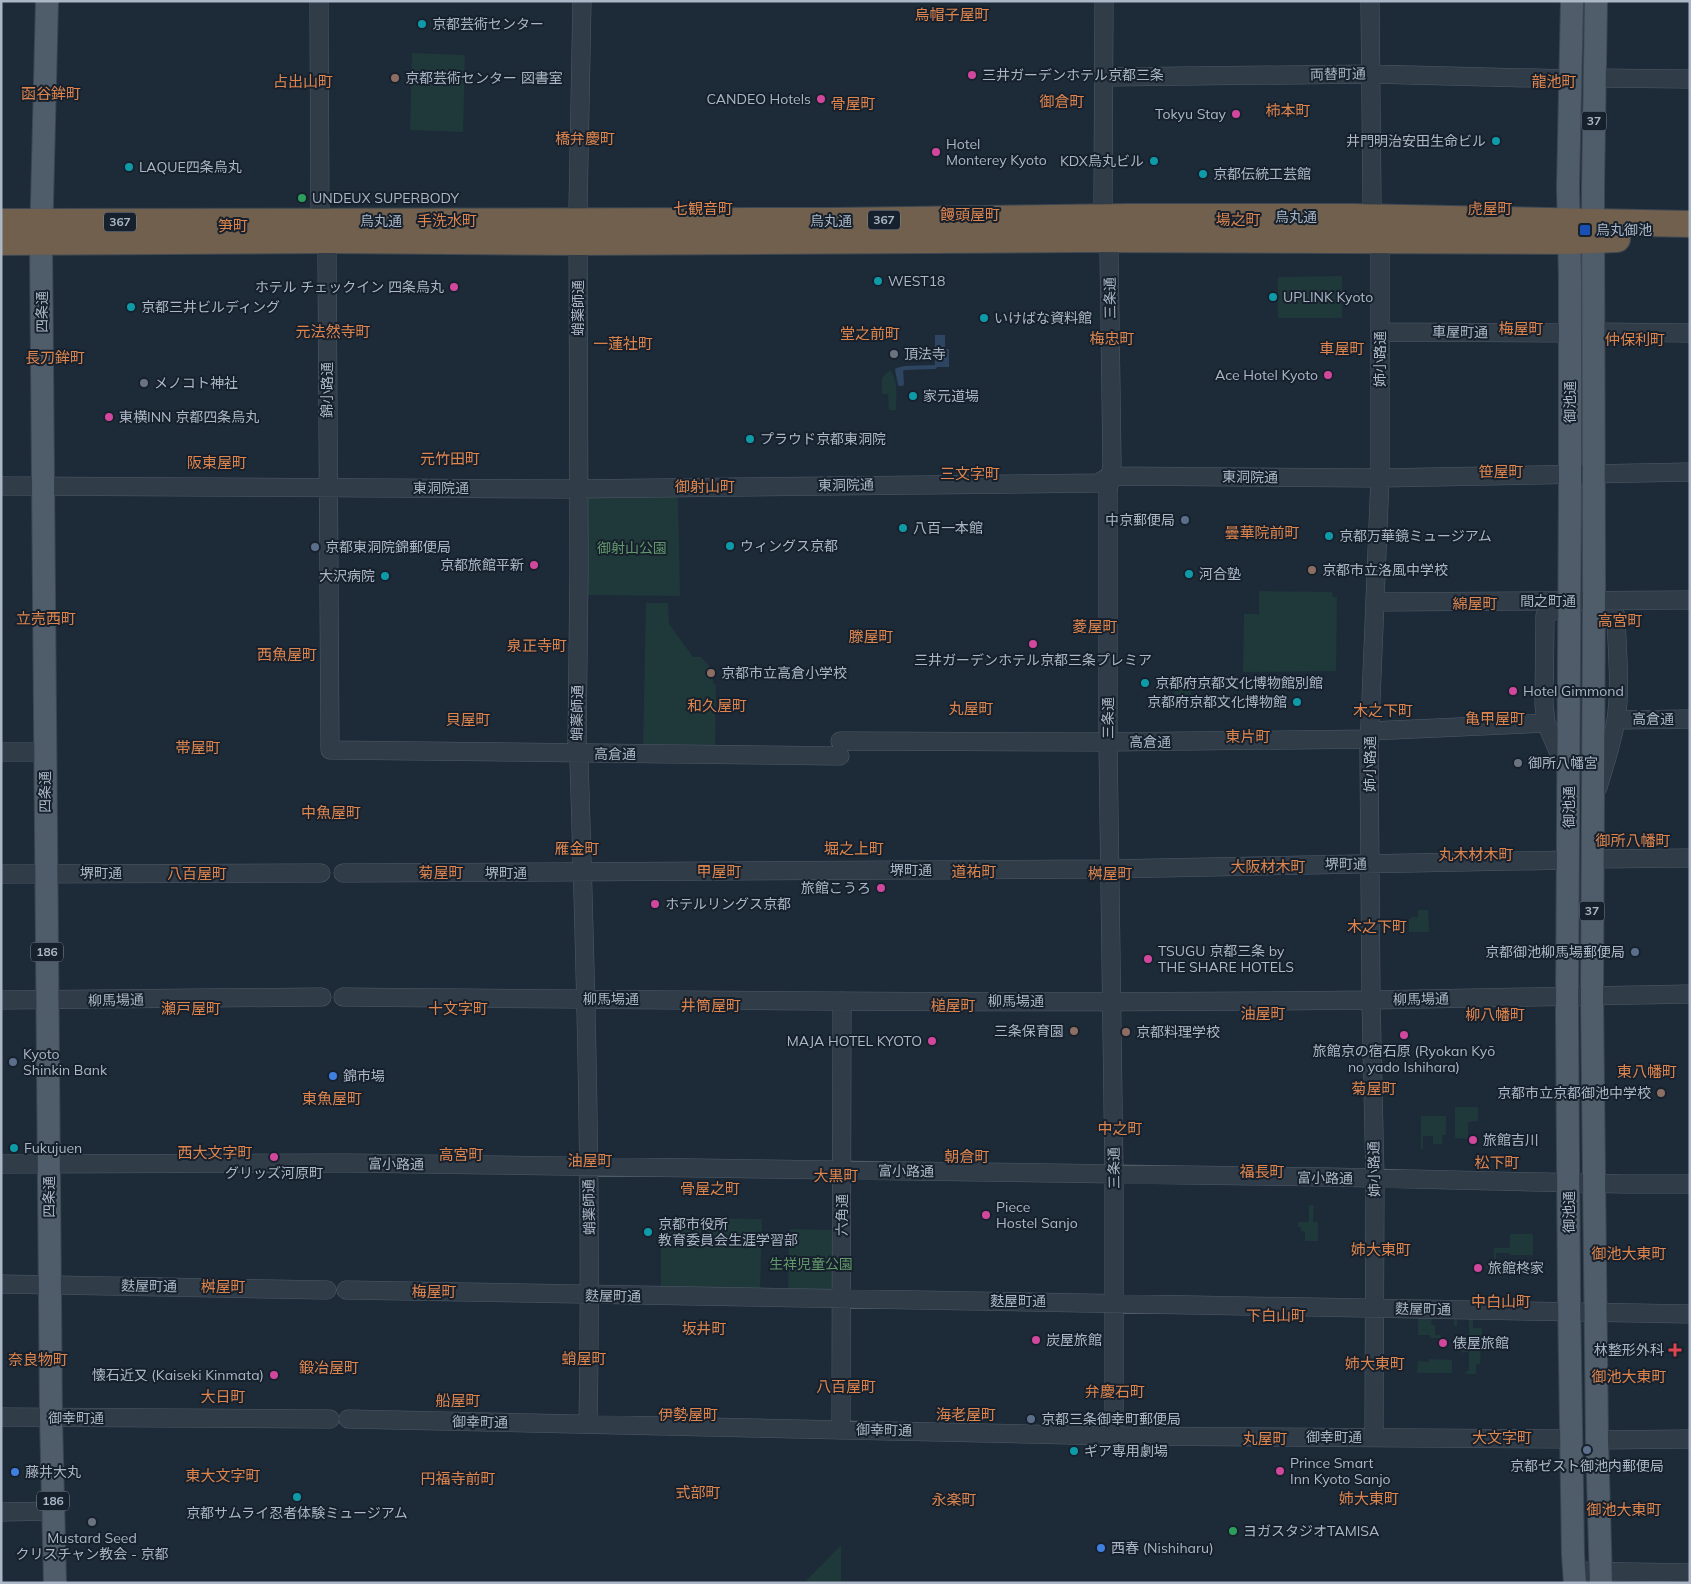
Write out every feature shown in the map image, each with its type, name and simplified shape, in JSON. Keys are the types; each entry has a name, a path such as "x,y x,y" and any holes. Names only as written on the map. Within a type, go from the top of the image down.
{"highway":[{"name":"烏丸通","path":"1,222 41,233"},
{"name":"烏丸通","path":"1581,231 1690,224"},
{"name":"烏丸通","path":"1,242 41,233 1106,228 1376,228 1581,231 1690,239"}],"main road":[{"name":"四条通","path":"47,1 41,233 54,1583"},
{"name":"御池通","path":"1572,1 1570,79 1581,231 1594,332 1592,996 1595,1312 1601,1577"},
{"name":"御池通","path":"1575,1577 1571,1439 1568,1183 1570,333 1594,78 1596,1"}],"street":[{"name":"錦小路通","path":"319,1 328,487 330,750"},
{"name":"蛸薬師通","path":"582,1 578,231 578,753 587,999 590,1296 588,1424"},
{"name":"三条通","path":"1104,1 1103,204 1109,251 1112,464 1108,492 1108,742 1114,1174 1114,1436"},
{"name":"姉小路通","path":"1370,1 1372,203 1380,251 1380,478 1370,735 1371,1000 1376,1308 1374,1437"},
{"name":"両替町通","path":"1105,77 1370,74 1570,79"},
{"path":"1594,78 1690,79"},
{"name":"車屋町通","path":"1380,332 1570,333"},
{"path":"1594,332 1690,333"},
{"name":"東洞院通","path":"1,486 578,489 1098,483 1110,476 1380,478 1690,472"},
{"name":"間之町通","path":"1375,602 1690,600"},
{"path":"1569,778 1546,723 1544,704 1546,616 1570,601"},
{"path":"1592,805 1616,720 1617,698 1616,616 1594,601"},
{"name":"高倉通","path":"1616,720 1690,719"},
{"name":"高倉通","path":"330,750 578,753 840,748 1370,735 1546,723"},
{"path":"1,752 45,752"},
{"path":"1592,859 1690,858"},
{"name":"堺町通","path":"343,873 1110,869 1569,860"},
{"name":"堺町通","path":"1,874 321,873"},
{"name":"柳馬場通","path":"343,996 842,1001 1111,1001 1371,1000 1690,994"},
{"name":"柳馬場通","path":"1,1000 47,1001 322,996"},
{"name":"六角通","path":"841,1429 842,1001"},
{"name":"富小路通","path":"1,1164 347,1163 1114,1174 1594,1184 1690,1184"},
{"name":"麩屋町通","path":"1,1284 327,1290"},
{"name":"麩屋町通","path":"346,1290 841,1300 1113,1302 1690,1314"},
{"name":"御幸町通","path":"1,1418 330,1418"},
{"name":"御幸町通","path":"348,1419 1114,1436 1571,1439"},
{"path":"1597,1440 1690,1439"},
{"path":"1,1512 54,1511"},
{"path":"1575,1577 1690,1573"}],"green space":[{"path":"412,53 465,55 463,132 410,130"},
{"path":"1342,276 1342,318 1278,318 1278,277"},
{"path":"890,370 896,384 896,410 889,410 888,394 882,394 882,378"},
{"name":"御射山公園","path":"586,495 678,495 680,596 585,595"},
{"path":"1259,591 1332,592 1333,597 1337,597 1336,671 1243,672 1244,614 1259,614"},
{"path":"646,603 668,603 669,624 693,657 701,657 712,669 713,683 716,685 715,745 643,744"},
{"path":"1174,679 1191,679 1191,699 1187,699 1187,709 1174,709"},
{"path":"1418,910 1428,910 1429,932 1409,932 1409,919 1418,917"},
{"path":"1455,1107 1478,1107 1478,1121 1468,1122 1468,1139 1455,1138"},
{"path":"1421,1116 1446,1116 1446,1135 1442,1135 1442,1144 1433,1144 1433,1136 1423,1136 1423,1149 1421,1149"},
{"path":"1309,1205 1314,1205 1313,1222 1318,1222 1318,1241 1305,1241 1305,1232 1301,1231 1301,1227 1298,1227 1298,1222 1309,1222"},
{"path":"661,1218 762,1219 760,1291 661,1289"},
{"name":"生祥児童公園","path":"789,1229 833,1230 832,1298 788,1297"},
{"path":"1510,1234 1533,1234 1533,1255 1496,1253 1496,1268 1486,1268 1486,1263 1494,1263 1494,1248 1510,1248"},
{"path":"1418,1314 1473,1316 1473,1328 1482,1328 1480,1364 1476,1364 1476,1374 1466,1374 1466,1371 1469,1371 1469,1352 1461,1354 1461,1349 1469,1348 1469,1318 1457,1317 1457,1326 1454,1326 1454,1319 1432,1318 1431,1325 1435,1325 1435,1335 1441,1335 1441,1338 1430,1338 1430,1335 1418,1335"},
{"path":"1429,1359 1452,1360 1452,1373 1417,1373 1418,1361 1429,1362"},
{"path":"841,1545 841,1583 808,1583 806,1581"}],"water":[{"path":"935,335 945,335 945,349 949,349 949,367 935,367"}],"waterway":[{"path":"900,384 897,370 935,367"},
{"path":"901,369 902,384"}],"place":[{"name":"京都芸術センター","path":"422,24"},
{"name":"三井ガーデンホテル京都三条","path":"972,75"},
{"name":"京都芸術センター 図書室","path":"395,78"},
{"name":"CANDEO Hotels","path":"821,99"},
{"name":"Tokyu Stay","path":"1236,114"},
{"name":"井門明治安田生命ビル","path":"1496,141"},
{"name":"Hotel Monterey Kyoto","path":"936,152"},
{"name":"KDX烏丸ビル","path":"1154,161"},
{"name":"LAQUE四条烏丸","path":"129,167"},
{"name":"京都伝統工芸館","path":"1203,174"},
{"name":"UNDEUX SUPERBODY","path":"302,198"},
{"name":"烏丸御池","path":"1585,230"},
{"name":"WEST18","path":"878,281"},
{"name":"ホテル チェックイン 四条烏丸","path":"454,287"},
{"name":"UPLINK Kyoto","path":"1273,297"},
{"name":"京都三井ビルディング","path":"131,307"},
{"name":"いけばな資料館","path":"984,318"},
{"name":"頂法寺","path":"894,354"},
{"name":"Ace Hotel Kyoto","path":"1328,375"},
{"name":"メノコト神社","path":"144,383"},
{"name":"家元道場","path":"913,396"},
{"name":"東横INN 京都四条烏丸","path":"109,417"},
{"name":"プラウド京都東洞院","path":"750,439"},
{"name":"中京郵便局","path":"1185,520"},
{"name":"八百一本館","path":"903,528"},
{"name":"京都万華鏡ミュージアム","path":"1329,536"},
{"name":"ウィングス京都","path":"730,546"},
{"name":"京都東洞院錦郵便局","path":"315,547"},
{"name":"京都旅館平新","path":"534,565"},
{"name":"京都市立洛風中学校","path":"1312,570"},
{"name":"河合塾","path":"1189,574"},
{"name":"大沢病院","path":"385,576"},
{"name":"三井ガーデンホテル京都三条プレミア","path":"1033,644"},
{"name":"京都市立高倉小学校","path":"711,673"},
{"name":"京都府京都文化博物館別館","path":"1145,683"},
{"name":"Hotel Gimmond","path":"1513,691"},
{"name":"京都府京都文化博物館","path":"1297,702"},
{"name":"御所八幡宮","path":"1518,763"},
{"name":"旅館こうろ","path":"881,888"},
{"name":"ホテルリングス京都","path":"655,904"},
{"name":"京都御池柳馬場郵便局","path":"1635,952"},
{"name":"TSUGU 京都三条 by THE SHARE HOTELS","path":"1148,959"},
{"name":"三条保育園","path":"1074,1031"},
{"name":"京都料理学校","path":"1126,1032"},
{"name":"旅館京の宿石原 (Ryokan Kyō no yado Ishihara)","path":"1404,1035"},
{"name":"MAJA HOTEL KYOTO","path":"932,1041"},
{"name":"Kyoto Shinkin Bank","path":"13,1062"},
{"name":"錦市場","path":"333,1076"},
{"name":"京都市立京都御池中学校","path":"1661,1093"},
{"name":"旅館吉川","path":"1473,1140"},
{"name":"Fukujuen","path":"14,1148"},
{"name":"グリッズ河原町","path":"274,1157"},
{"name":"Piece Hostel Sanjo","path":"986,1215"},
{"name":"京都市役所 教育委員会生涯学習部","path":"648,1232"},
{"name":"旅館柊家","path":"1478,1268"},
{"name":"炭屋旅館","path":"1036,1340"},
{"name":"俵屋旅館","path":"1443,1343"},
{"name":"林整形外科","path":"1675,1350"},
{"name":"懐石近又 (Kaiseki Kinmata)","path":"274,1375"},
{"name":"京都三条御幸町郵便局","path":"1031,1419"},
{"name":"京都ゼスト御池内郵便局","path":"1587,1450"},
{"name":"ギア専用劇場","path":"1074,1451"},
{"name":"Prince Smart Inn Kyoto Sanjo","path":"1280,1471"},
{"name":"藤井大丸","path":"15,1472"},
{"name":"京都サムライ忍者体験ミュージアム","path":"297,1497"},
{"name":"Mustard Seed クリスチャン教会 - 京都","path":"92,1522"},
{"name":"ヨガスタジオTAMISA","path":"1233,1531"},
{"name":"西春 (Nishiharu)","path":"1101,1548"}],"district":[{"name":"烏帽子屋町","path":"952,15"},
{"name":"占出山町","path":"303,82"},
{"name":"龍池町","path":"1554,82"},
{"name":"函谷鉾町","path":"51,94"},
{"name":"御倉町","path":"1062,102"},
{"name":"骨屋町","path":"853,104"},
{"name":"柿本町","path":"1288,111"},
{"name":"橋弁慶町","path":"585,139"},
{"name":"七観音町","path":"703,209"},
{"name":"虎屋町","path":"1490,209"},
{"name":"饅頭屋町","path":"970,215"},
{"name":"場之町","path":"1238,220"},
{"name":"手洗水町","path":"447,221"},
{"name":"笋町","path":"233,226"},
{"name":"梅屋町","path":"1521,329"},
{"name":"元法然寺町","path":"333,332"},
{"name":"堂之前町","path":"870,334"},
{"name":"梅忠町","path":"1112,339"},
{"name":"仲保利町","path":"1635,340"},
{"name":"一蓮社町","path":"623,344"},
{"name":"車屋町","path":"1342,349"},
{"name":"長刀鉾町","path":"55,358"},
{"name":"元竹田町","path":"450,459"},
{"name":"阪東屋町","path":"217,463"},
{"name":"笹屋町","path":"1501,472"},
{"name":"三文字町","path":"970,474"},
{"name":"御射山町","path":"705,487"},
{"name":"曇華院前町","path":"1262,533"},
{"name":"綿屋町","path":"1475,604"},
{"name":"立売西町","path":"46,619"},
{"name":"高宮町","path":"1620,621"},
{"name":"菱屋町","path":"1095,627"},
{"name":"滕屋町","path":"871,637"},
{"name":"泉正寺町","path":"537,646"},
{"name":"西魚屋町","path":"287,655"},
{"name":"和久屋町","path":"717,706"},
{"name":"丸屋町","path":"971,709"},
{"name":"木之下町","path":"1383,711"},
{"name":"亀甲屋町","path":"1495,719"},
{"name":"貝屋町","path":"468,720"},
{"name":"東片町","path":"1248,737"},
{"name":"帯屋町","path":"198,748"},
{"name":"中魚屋町","path":"331,813"},
{"name":"御所八幡町","path":"1633,841"},
{"name":"雁金町","path":"577,849"},
{"name":"堀之上町","path":"854,849"},
{"name":"丸木材木町","path":"1476,855"},
{"name":"大阪材木町","path":"1268,867"},
{"name":"甲屋町","path":"719,872"},
{"name":"道祐町","path":"974,872"},
{"name":"菊屋町","path":"441,873"},
{"name":"八百屋町","path":"197,874"},
{"name":"桝屋町","path":"1110,874"},
{"name":"木之下町","path":"1377,927"},
{"name":"井筒屋町","path":"711,1006"},
{"name":"槌屋町","path":"953,1006"},
{"name":"瀬戸屋町","path":"191,1009"},
{"name":"十文字町","path":"458,1009"},
{"name":"油屋町","path":"1263,1014"},
{"name":"柳八幡町","path":"1495,1015"},
{"name":"東八幡町","path":"1647,1072"},
{"name":"菊屋町","path":"1374,1089"},
{"name":"東魚屋町","path":"332,1099"},
{"name":"中之町","path":"1120,1129"},
{"name":"西大文字町","path":"215,1153"},
{"name":"高宮町","path":"461,1155"},
{"name":"朝倉町","path":"967,1157"},
{"name":"油屋町","path":"590,1161"},
{"name":"松下町","path":"1497,1163"},
{"name":"福長町","path":"1262,1172"},
{"name":"大黒町","path":"836,1176"},
{"name":"骨屋之町","path":"710,1189"},
{"name":"姉大東町","path":"1381,1250"},
{"name":"御池大東町","path":"1629,1254"},
{"name":"桝屋町","path":"223,1287"},
{"name":"梅屋町","path":"434,1292"},
{"name":"中白山町","path":"1501,1302"},
{"name":"下白山町","path":"1276,1316"},
{"name":"坂井町","path":"704,1329"},
{"name":"蛸屋町","path":"584,1359"},
{"name":"奈良物町","path":"38,1360"},
{"name":"姉大東町","path":"1375,1364"},
{"name":"鍛冶屋町","path":"329,1368"},
{"name":"御池大東町","path":"1629,1377"},
{"name":"八百屋町","path":"846,1387"},
{"name":"弁慶石町","path":"1115,1392"},
{"name":"大日町","path":"223,1397"},
{"name":"船屋町","path":"458,1401"},
{"name":"伊勢屋町","path":"688,1415"},
{"name":"海老屋町","path":"966,1415"},
{"name":"大文字町","path":"1502,1438"},
{"name":"丸屋町","path":"1265,1439"},
{"name":"東大文字町","path":"223,1476"},
{"name":"円福寺前町","path":"458,1479"},
{"name":"式部町","path":"698,1493"},
{"name":"姉大東町","path":"1369,1499"},
{"name":"永楽町","path":"954,1500"},
{"name":"御池大東町","path":"1624,1510"}]}
